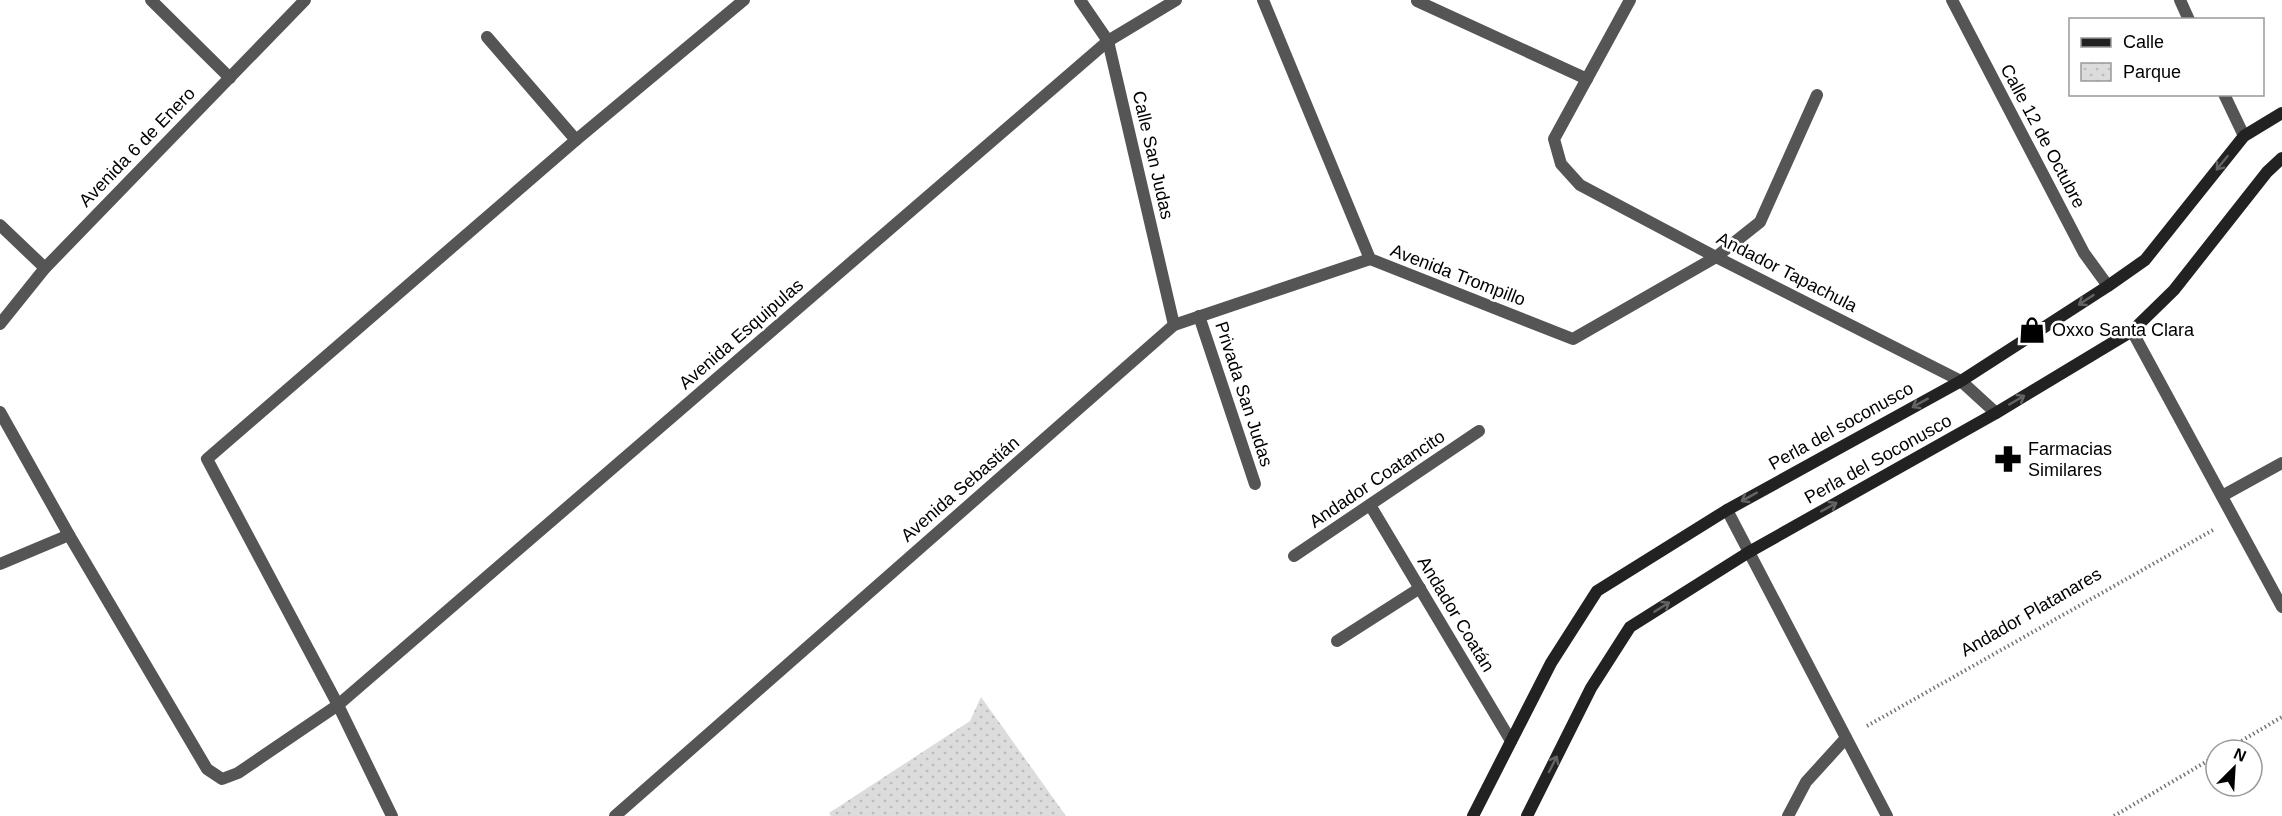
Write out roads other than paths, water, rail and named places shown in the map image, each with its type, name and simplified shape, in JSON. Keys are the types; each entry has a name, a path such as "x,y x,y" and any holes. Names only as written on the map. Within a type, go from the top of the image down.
{"main road":[{"name":"Perla del soconusco","path":"1473,816 1551,663 1597,591 1727,510 1961,381 2108,286 2145,260 2244,136 2282,113"},
{"name":"Perla del Soconusco","path":"1527,816 1591,688 1630,627 1749,552 1996,413 2132,331 2174,290 2267,172 2282,158"}],"street":[{"path":"151,0 230,78"},
{"name":"Avenida 6 de Enero","path":"0,324 45,268 305,0"},
{"path":"392,816 338,705 207,459 576,140 744,0"},
{"name":"Calle San Judas","path":"1080,0 1108,41 1174,325"},
{"name":"Avenida Esquipulas","path":"69,535 207,769 222,779 238,773 338,705 1108,41 1176,0"},
{"name":"Avenida Trompillo","path":"1263,0 1370,259 1573,339 1716,257"},
{"path":"1417,1 1587,79 1630,0"},
{"name":"Calle 12 de Octubre","path":"1952,0 2084,253 2108,286"},
{"path":"2180,0 2188,18"},
{"path":"487,37 576,140"},
{"name":"Andador Tapachula","path":"1587,79 1554,139 1561,164 1580,184 1716,257 1961,381 1996,413"},
{"path":"1716,257 1760,222 1817,95"},
{"path":"2225,96 2244,136"},
{"path":"0,225 45,268"},
{"name":"Avenida Sebastián","path":"615,816 1174,325 1370,259"},
{"name":"Privada San Judas","path":"1200,316 1255,484"},
{"path":"2132,331 2282,607"},
{"path":"0,412 69,535 0,564"},
{"name":"Andador Coatancito","path":"1294,556 1479,431"},
{"path":"2222,496 2282,463"},
{"name":"Andador Coatán","path":"1370,505 1511,741"},
{"path":"1727,510 1887,816"},
{"path":"1337,641 1420,588"},
{"path":"1788,816 1806,782 1846,738"}],"place":[{"name":"Oxxo Santa Clara","path":"2032,330"},
{"name":"Farmacias Similares","path":"2008,459"}]}
